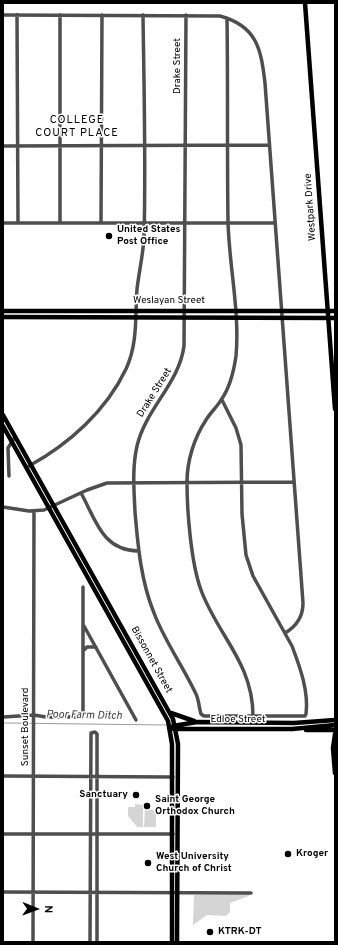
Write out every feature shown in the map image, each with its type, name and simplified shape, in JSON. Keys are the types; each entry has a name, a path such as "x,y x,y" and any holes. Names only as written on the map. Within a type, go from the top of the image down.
{"main road":[{"name":"Westpark Drive","path":"305,3 335,409"},
{"name":"Weslayan Street","path":"4,311 335,311"},
{"path":"4,311 4,317"},
{"path":"67,311 67,317"},
{"name":"Weslayan Street","path":"4,317 335,318"},
{"name":"Bissonnet Street","path":"4,418 15,437 49,508 164,714 174,728 172,777 172,942"},
{"name":"Bissonnet Street","path":"3,426 55,507 170,713 174,728 178,779 177,942"},
{"path":"89,580 94,577"},
{"path":"133,658 138,655"},
{"name":"Edloe Street","path":"170,713 178,717 197,722 299,723 335,720"},
{"name":"Edloe Street","path":"174,728 197,722"},
{"path":"255,723 255,729"},
{"name":"Edloe Street","path":"174,728 292,729 335,725"},
{"path":"292,729 335,730"},
{"path":"335,734 333,748 335,773"}],"street":[{"path":"3,15 211,15 228,18 241,24 257,41 261,54 269,145 303,607 298,623 285,633 253,576 248,562 242,514 241,452 239,437 222,400"},
{"path":"18,15 18,223"},
{"path":"60,15 60,223"},
{"path":"101,223 102,15"},
{"path":"29,466 55,450 90,420 111,394 132,353 137,318 144,223 143,15"},
{"name":"Drake Street","path":"186,15 185,310 182,359 171,384 154,407 145,424 136,451 133,482 138,551 144,583 164,637 197,695 200,713 203,716"},
{"path":"228,18 228,223 235,311 235,362 222,400 206,419 199,433 192,451 187,483 193,553 197,578 208,606 248,678 252,697 253,716"},
{"path":"3,146 269,145"},
{"path":"3,223 275,223"},
{"path":"8,476 8,448 15,437"},
{"path":"3,507 34,511 55,507 81,493 107,484 133,482 294,482"},
{"path":"81,493 108,541 121,549 138,551"},
{"name":"Sunset Boulevard","path":"33,942 34,511"},
{"path":"3,717 34,715 82,717 84,587"},
{"path":"83,625 136,720"},
{"name":"Edloe Street","path":"203,716 302,717 306,714 307,704 301,671 292,646 285,633"},
{"path":"83,651 87,647 96,647"},
{"path":"90,942 91,733 95,732 97,734 97,942"},
{"path":"3,776 172,777 178,779"},
{"path":"3,834 178,834"},
{"path":"3,892 250,893"}],"shaded area":[{"path":"135,804 143,805 143,827 137,827 128,816 128,807 135,807"},
{"path":"145,809 156,810 156,827 144,827"},
{"path":"249,894 249,896 230,903 230,912 226,916 207,915 193,925 194,895"}],"waterway":[{"name":"Poor Farm Ditch","path":"3,723 166,725"}],"place":[{"name":"United States Post Office","path":"109,236"},
{"name":"Sanctuary","path":"136,795"},
{"name":"Saint George Orthodox Church","path":"147,806"},
{"name":"Kroger","path":"288,854"},
{"name":"West University Church of Christ","path":"148,863"},
{"name":"KTRK-DT","path":"210,932"}],"district":[{"name":"COLLEGE COURT PLACE","path":"77,127"}]}
